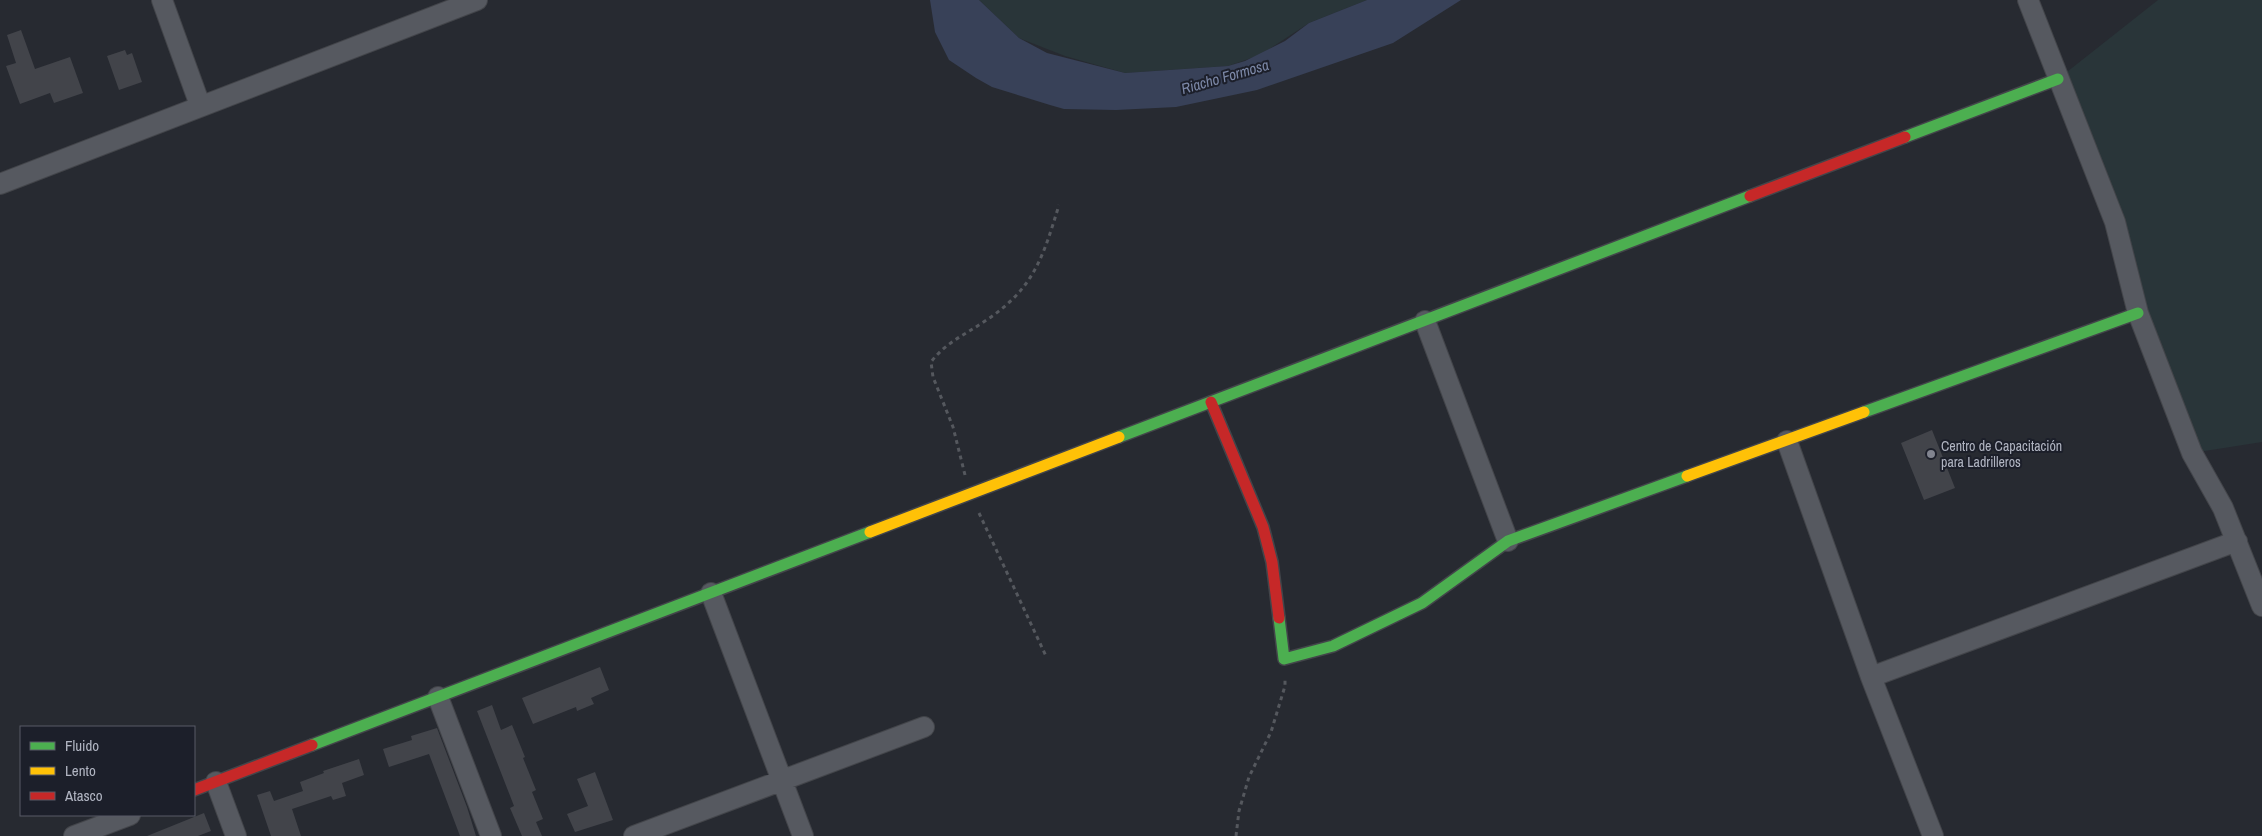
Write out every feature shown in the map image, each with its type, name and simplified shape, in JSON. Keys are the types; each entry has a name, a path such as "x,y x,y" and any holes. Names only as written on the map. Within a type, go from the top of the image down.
{"street":[{"path":"162,0 200,105"},
{"path":"0,184 200,105 477,0"},
{"path":"2028,0 2115,222 2138,312 2192,453 2237,542 2262,606"},
{"path":"195,790 2058,80"},
{"path":"1211,402 1263,527 1272,562 1284,659 1332,646 1422,603 1508,541 2138,312"},
{"path":"1425,321 1508,541"},
{"path":"1787,441 1871,677 1933,836"},
{"path":"1871,677 2237,542"},
{"path":"711,593 803,836"},
{"path":"438,697 491,836"},
{"path":"634,836 924,727"},
{"path":"216,782 236,836"},
{"path":"74,836 127,816"}],"path":[{"path":"1046,656 970,494 953,427 933,378 931,362 942,348 1000,311 1026,286 1044,256 1059,205"},
{"path":"1236,836 1239,811 1249,777 1271,732 1285,686 1284,659"}],"shaded area":[{"path":"979,0 1367,0 1309,23 1260,55 1228,66 1125,73 1065,56 1019,38"},
{"path":"2158,0 2262,0 2262,442 2192,453 2058,79"}],"water":[{"name":"Riacho Formosa","path":"930,0 979,0 1019,38 1047,53 1125,73 1228,66 1245,61 1285,41 1309,23 1367,0 1461,0 1393,43 1257,90 1176,107 1116,110 1064,109 992,87 976,78 949,60 935,32"}],"building":[{"path":"21,30 35,69 70,57 83,93 54,103 50,93 20,104 6,66 16,63 7,35"},
{"path":"125,50 127,55 132,53 142,82 119,90 107,56"},
{"path":"1932,430 1955,488 1924,500 1901,443"},
{"path":"600,667 609,690 591,698 594,704 577,711 576,707 533,724 522,698"},
{"path":"492,705 501,730 512,725 525,757 523,758 536,790 532,792 543,819 536,822 542,836 522,836 510,808 514,806 477,711"},
{"path":"437,728 476,836 460,836 429,754 389,767 383,749 412,740 411,736"},
{"path":"359,759 364,775 342,783 346,796 333,800 331,796 292,809 301,836 271,836 257,795 270,791 274,801 303,791 300,782 324,773 323,771"},
{"path":"595,772 613,820 575,832 567,814 588,806 577,779"},
{"path":"204,813 211,831 198,836 147,836"}],"traffic: fast":[{"path":"1905,137 2058,79"},
{"path":"1119,437 1750,196"},
{"path":"1864,412 2138,313"},
{"path":"1279,618 1284,659 1333,646 1422,603 1508,541 1687,476"},
{"path":"312,745 870,532"}],"traffic: slow":[{"path":"1687,476 1864,412"},
{"path":"870,532 1119,437"}],"traffic: jam":[{"path":"1750,196 1905,137"},
{"path":"1211,402 1263,527 1272,562 1279,618"},
{"path":"195,790 312,745"}],"place":[{"name":"Centro de Capacitación para Ladrilleros","path":"1931,454"}]}
